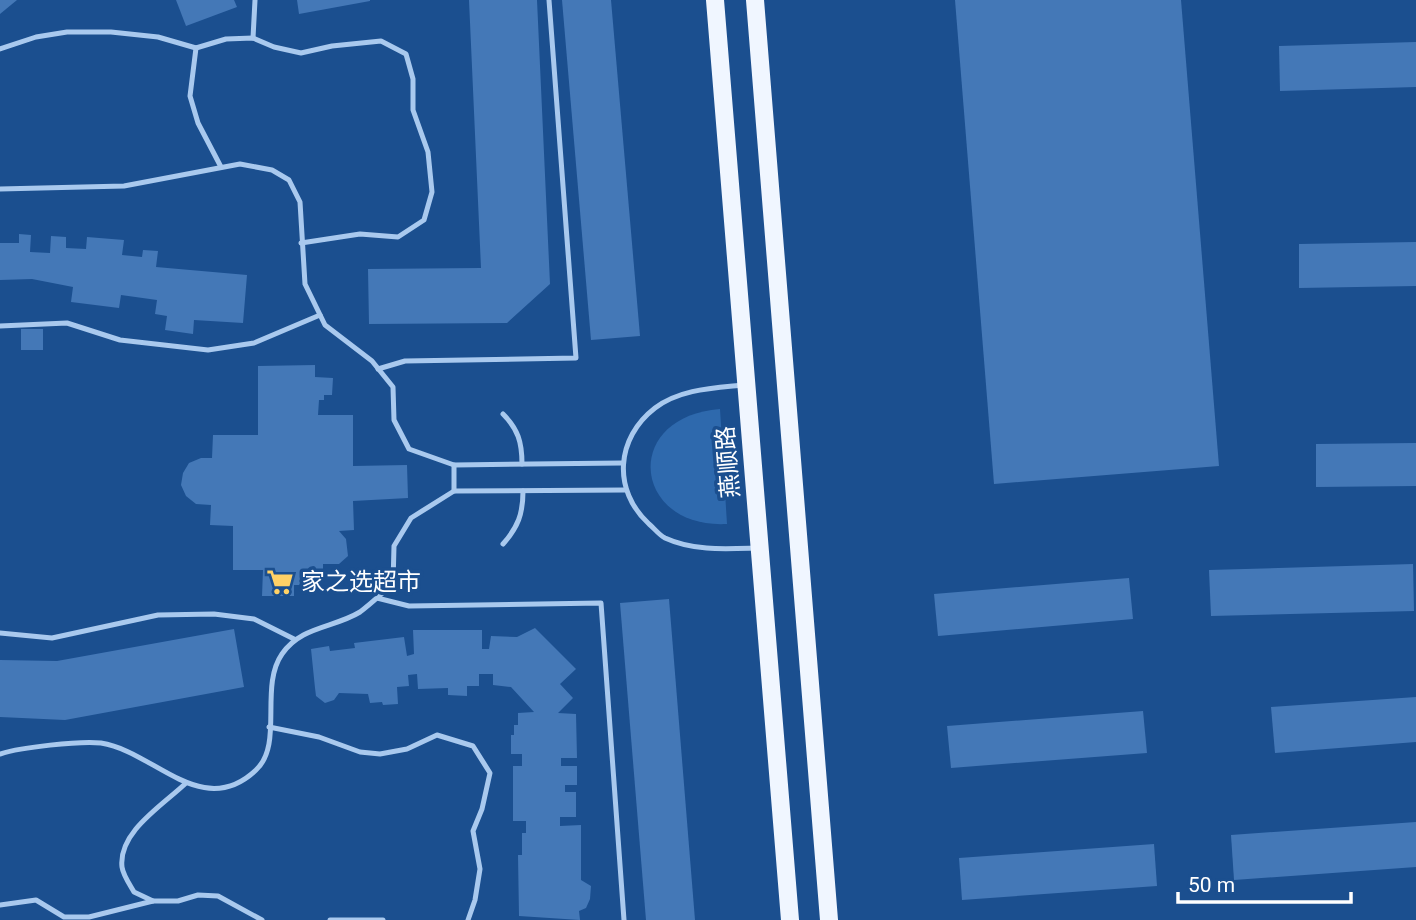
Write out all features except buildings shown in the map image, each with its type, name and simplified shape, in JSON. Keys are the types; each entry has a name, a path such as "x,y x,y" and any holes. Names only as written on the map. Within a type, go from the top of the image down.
{"main road":[{"name":"燕顺路","path":"715,0 790,920"},
{"path":"755,0 829,920"}],"lane":[{"path":"253,38 255,0"},
{"path":"378,369 405,361 576,358 549,0"},
{"path":"0,49 36,37 67,32 111,32 158,37 196,48 226,39 253,38 274,47 301,53 332,46 381,41 406,54 413,79 413,110 428,152 432,192 424,220 398,237 360,234 301,243"},
{"path":"196,48 190,96 198,123 221,167"},
{"path":"0,189 124,186 240,164 272,170 289,180 300,202 305,284 320,315 325,325 378,369 393,387 394,421 409,449 454,465 622,463"},
{"path":"0,326 67,323 120,340 208,350 254,343 320,315"},
{"path":"746,385 694,390 656,407 630,437 622,463 625,490 640,516 663,537 708,549 759,548"},
{"path":"503,414 515,425 522,443 522,464"},
{"path":"454,465 454,491"},
{"path":"0,754 40,747 100,743 141,757 186,783 209,789 232,786 256,770 268,753 270,688 280,657 294,639 359,612 393,584 394,546 411,518 454,491 625,490"},
{"path":"503,544 516,529 523,510 523,491"},
{"path":"377,598 409,606 601,603 624,920"},
{"path":"0,633 52,638 158,615 214,614 254,619 294,639"},
{"path":"269,727 319,737 360,752 380,754 407,749 437,735 472,746 490,773 482,809 473,831 480,869 475,900 468,920"},
{"path":"153,901 134,892 122,869 124,846 133,830 186,783"},
{"path":"0,905 36,900 64,917 89,917 153,901 178,901 198,895 218,896 262,920"},
{"path":"330,920 383,920"}],"shaded area":[{"path":"720,409 727,524 696,521 672,509 657,492 651,471 653,450 666,431 688,416"}],"place":[{"name":"家之选超市","path":"280,582"}]}
